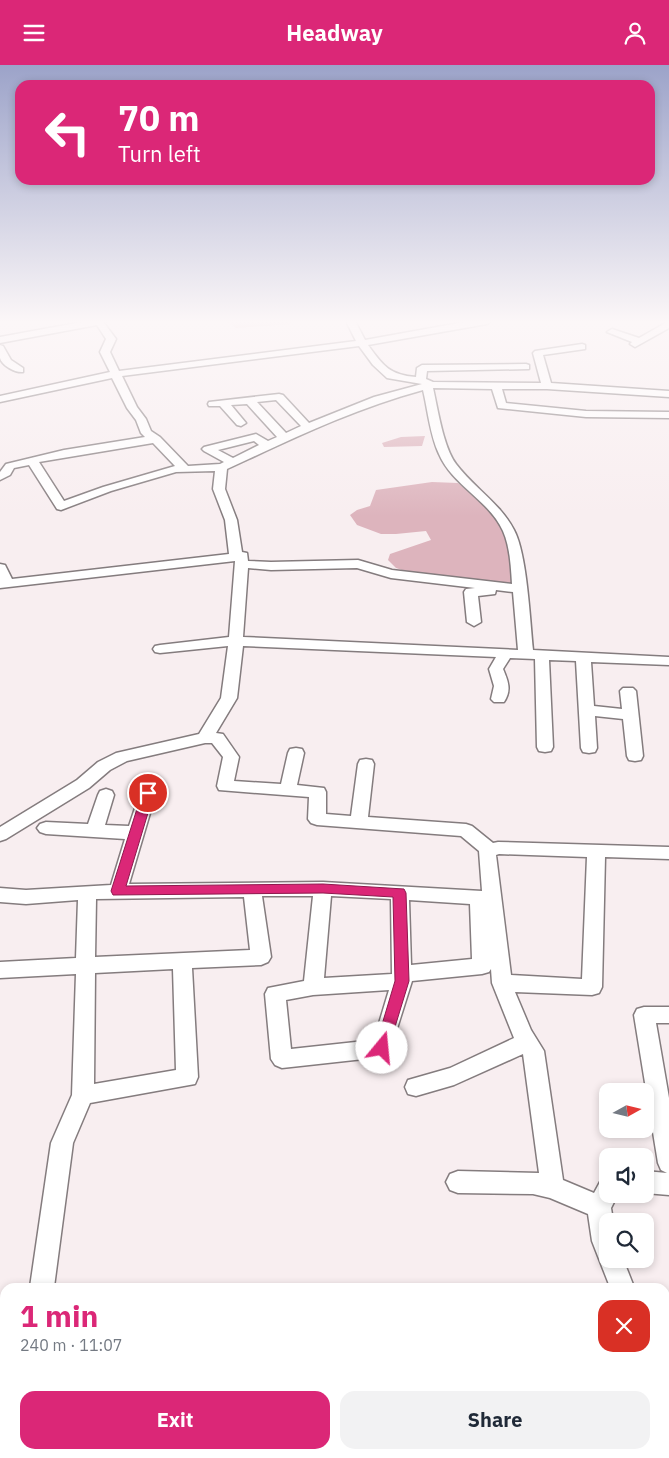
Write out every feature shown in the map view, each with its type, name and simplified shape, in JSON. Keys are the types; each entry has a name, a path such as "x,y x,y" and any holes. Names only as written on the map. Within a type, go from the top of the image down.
{"street":[{"path":"0,399 60,386"},
{"path":"122,386 132,408 141,419 146,433 156,439 186,470"},
{"path":"32,460 61,506 106,489 175,469 186,470 227,465 378,399 420,386"},
{"path":"427,386 444,454 452,467 496,513 509,531 516,557 513,588 526,654"},
{"path":"496,386 502,406 586,413 669,415"},
{"path":"524,386 531,406"},
{"path":"548,386 563,392 669,394"},
{"path":"241,423 218,403 279,397 308,428"},
{"path":"249,400 285,439"},
{"path":"227,465 208,449 256,437 268,447"},
{"path":"0,477 6,473 10,466 32,460 70,451 156,439"},
{"path":"205,738 228,699 236,641 239,560 230,518 218,489 218,477 227,465"},
{"path":"0,568 3,584 239,560 271,566 358,564 391,574 513,588"},
{"path":"474,622 471,593 513,588"},
{"path":"160,649 236,641 669,661"},
{"path":"499,699 502,686 496,669 506,653"},
{"path":"542,654 545,747"},
{"path":"583,656 589,747"},
{"path":"628,691 635,755"},
{"path":"587,710 631,715"},
{"path":"0,835 83,784 104,766 122,757 205,738 217,738 231,757 225,786 318,792 317,819 466,829 490,851"},
{"path":"288,790 296,753"},
{"path":"359,822 366,764"},
{"path":"118,891 148,793"},
{"path":"95,831 106,795"},
{"path":"46,828 136,833"},
{"path":"400,893 402,977 382,1048 282,1059 275,994 313,987 402,977 482,966 487,852 498,848 669,853"},
{"path":"502,983 592,987 596,850"},
{"path":"0,970 261,957 252,889"},
{"path":"0,895 26,897 118,891 323,889 485,897"},
{"path":"313,987 323,889"},
{"path":"43,1283 62,1143 82,1095 87,894"},
{"path":"485,897 502,983 522,1034 533,1051 552,1187"},
{"path":"82,1095 187,1077 182,961"},
{"path":"669,1015 644,1015 666,1129 669,1163"},
{"path":"416,1087 454,1076 526,1042"},
{"path":"458,1182 533,1183 599,1197"},
{"path":"654,1183 669,1184"},
{"path":"615,1268 620,1283"}],"shaded area":[{"path":"425,436 422,446 384,447 382,443 401,437"},
{"path":"432,482 458,483 494,516 506,537 512,585 414,574 396,568 388,560 390,554 431,540 426,531 381,534 357,525 350,515 357,510 370,506 376,490"}],"route":[{"path":"148,793 118,891 323,889 400,893 402,981 382,1048"}]}
